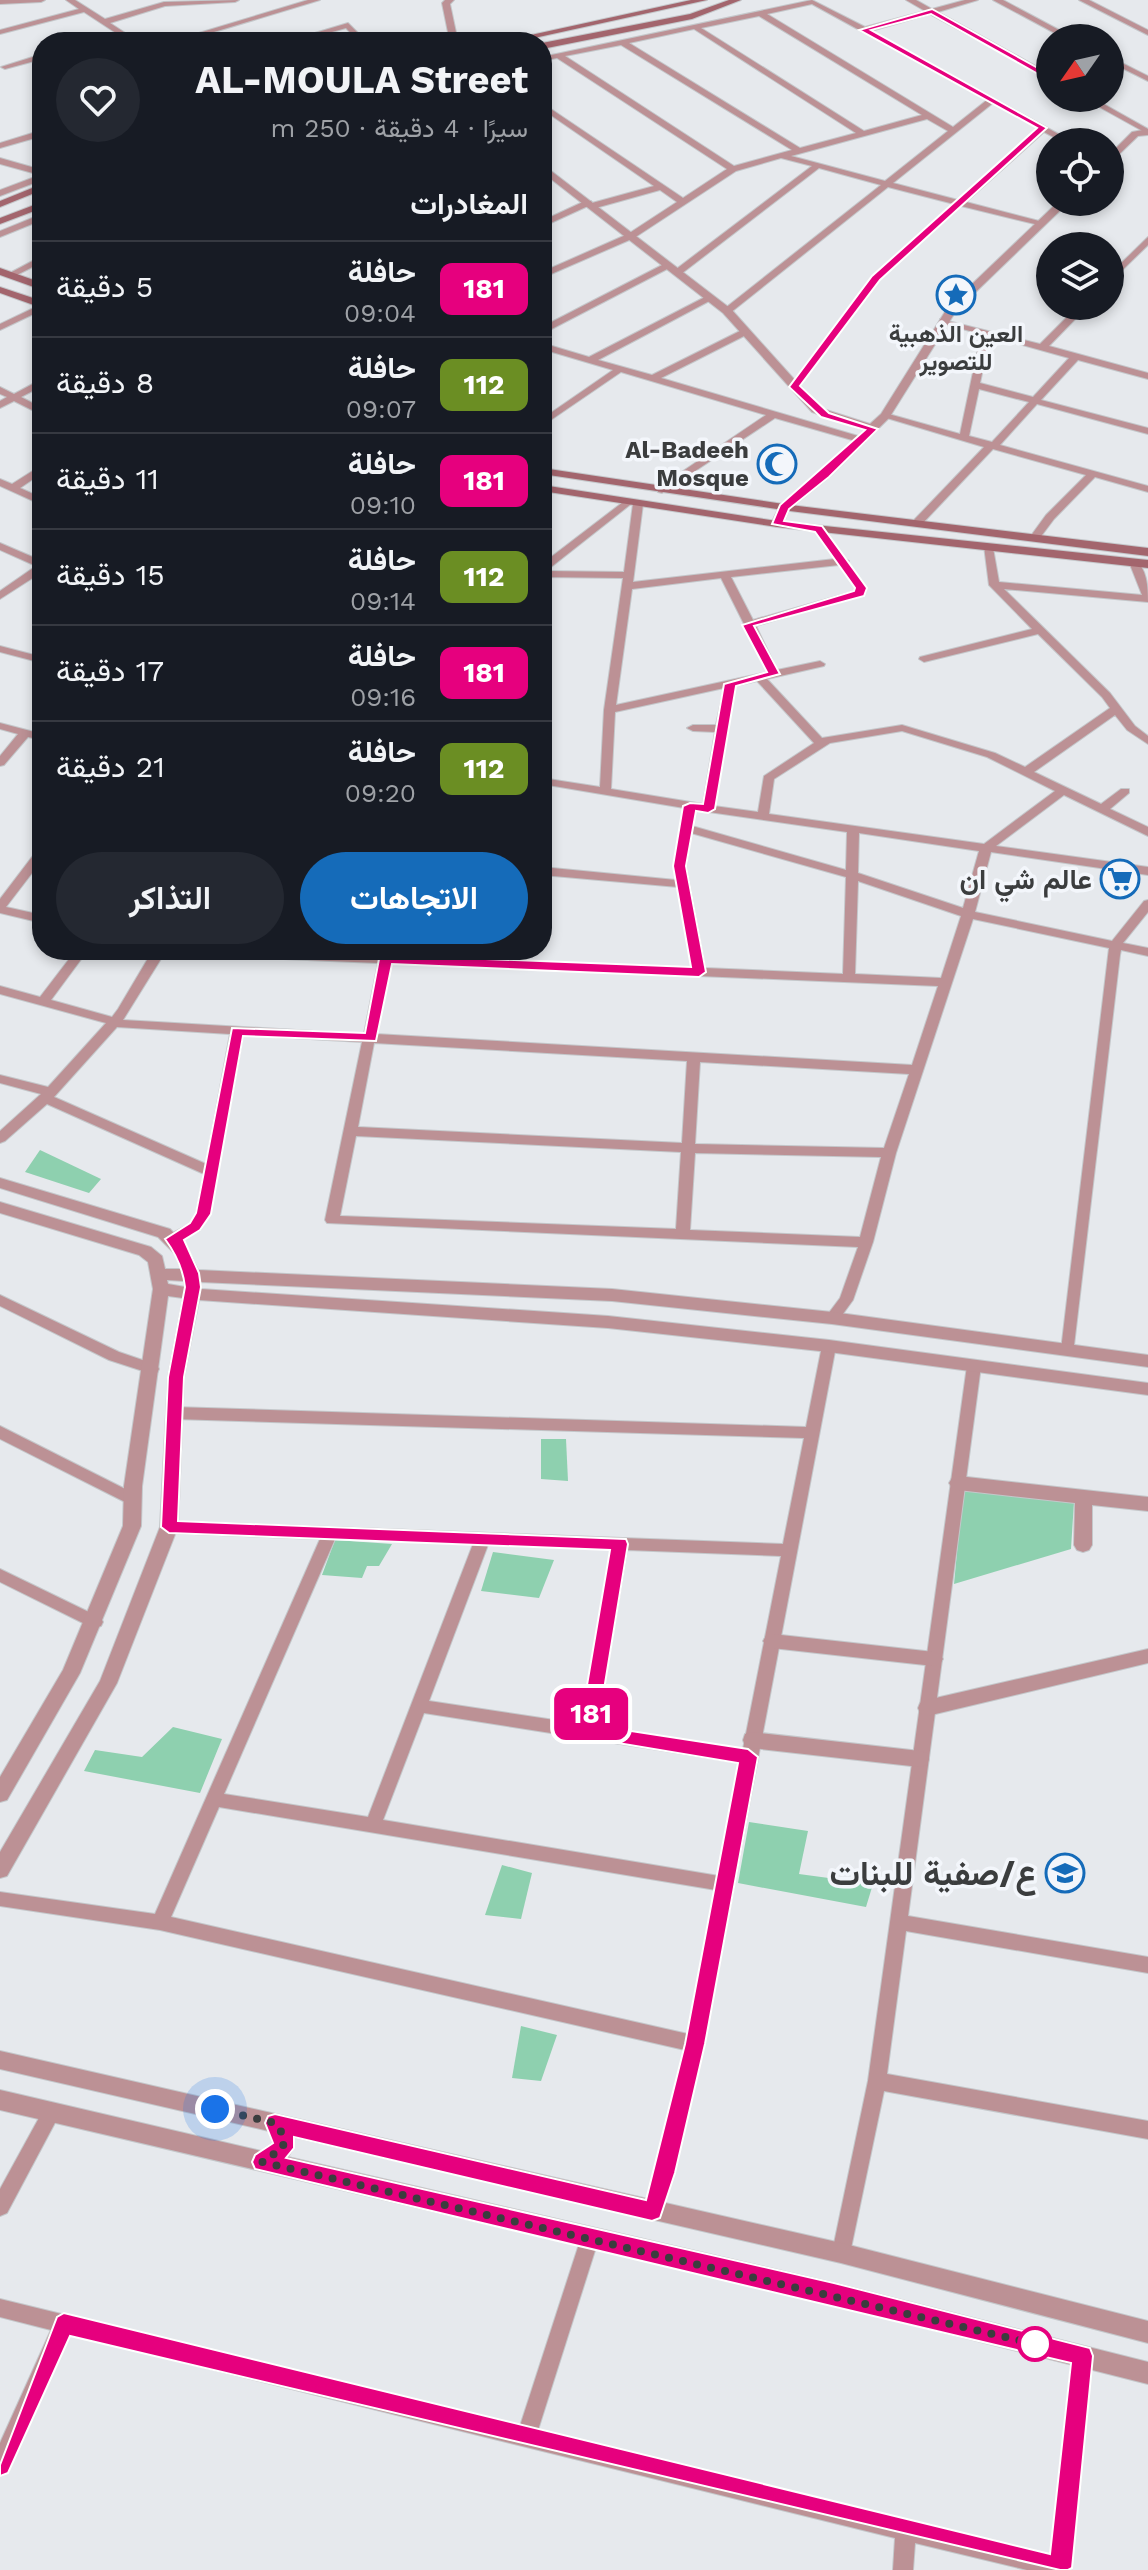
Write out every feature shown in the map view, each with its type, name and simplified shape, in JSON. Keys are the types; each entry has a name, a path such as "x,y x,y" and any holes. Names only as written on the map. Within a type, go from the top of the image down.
{"main road":[{"path":"551,32 703,0"},
{"path":"552,44 692,16 737,0"},
{"path":"4,192 32,190"},
{"path":"0,204 32,191"},
{"path":"0,221 32,211"},
{"path":"5,273 32,283"},
{"path":"0,290 32,302"},
{"path":"552,473 784,507 1148,552"},
{"path":"552,490 777,524 1148,564"}],"street":[{"path":"0,2 41,0"},
{"path":"104,22 164,4 235,0"},
{"path":"207,32 316,0"},
{"path":"450,0 446,3 452,32"},
{"path":"910,0 1036,69"},
{"path":"864,30 974,0"},
{"path":"997,0 1043,24"},
{"path":"1083,0 1148,33"},
{"path":"552,57 813,2 1043,128"},
{"path":"0,32 77,3 120,32"},
{"path":"760,13 953,131"},
{"path":"324,32 348,25 354,32"},
{"path":"695,27 863,134"},
{"path":"622,42 799,151"},
{"path":"559,56 733,169"},
{"path":"5,67 32,60"},
{"path":"1124,66 1148,79"},
{"path":"727,311 992,100"},
{"path":"1112,112 1148,132"},
{"path":"552,115 683,202"},
{"path":"552,271 631,236 733,169 928,116"},
{"path":"1124,145 1135,134 1148,132"},
{"path":"794,387 876,278 1036,134"},
{"path":"0,146 32,136"},
{"path":"782,156 1040,224"},
{"path":"0,161 32,171"},
{"path":"0,170 15,165"},
{"path":"552,326 673,269 816,167"},
{"path":"552,175 727,311 794,387 825,415 873,429"},
{"path":"4,192 32,179"},
{"path":"552,220 590,204 661,187"},
{"path":"0,234 32,214"},
{"path":"777,524 784,507 862,440 885,416 943,321 1049,216"},
{"path":"1124,265 1148,240"},
{"path":"5,273 32,263"},
{"path":"588,361 710,298"},
{"path":"0,327 32,311"},
{"path":"1042,348 1069,320"},
{"path":"943,321 1143,374 1148,361"},
{"path":"654,378 745,332"},
{"path":"964,438 986,333"},
{"path":"552,349 862,440"},
{"path":"917,523 1037,402 1076,356"},
{"path":"552,416 620,369"},
{"path":"975,385 1148,431"},
{"path":"0,405 32,388"},
{"path":"0,390 32,407"},
{"path":"662,490 774,414"},
{"path":"885,416 1148,489"},
{"path":"1035,537 1093,474"},
{"path":"13,488 32,475"},
{"path":"0,482 32,497"},
{"path":"552,564 633,503"},
{"path":"605,793 610,710 627,580 633,503"},
{"path":"748,625 860,593 861,588 844,561 818,529"},
{"path":"0,546 32,563"},
{"path":"988,548 994,585 1131,728 1148,741"},
{"path":"552,573 627,580 725,575 844,561"},
{"path":"994,585 1148,597 1134,562"},
{"path":"0,596 32,574"},
{"path":"725,575 774,674"},
{"path":"924,659 1040,630"},
{"path":"0,649 32,657"},
{"path":"610,710 820,664"},
{"path":"760,678 821,744"},
{"path":"708,809 730,684"},
{"path":"1026,772 1116,709"},
{"path":"0,726 32,735"},
{"path":"693,728 721,729"},
{"path":"763,817 768,778 827,740 902,728 991,755 1148,832"},
{"path":"0,763 25,733"},
{"path":"552,783 708,809 1148,871"},
{"path":"832,1318 846,1300 866,1242 889,1153 968,914 986,848 1063,790"},
{"path":"1102,809 1125,791"},
{"path":"690,806 680,866 699,972"},
{"path":"686,828 852,875 968,914 1148,952"},
{"path":"849,978 853,830"},
{"path":"32,865 0,908 32,916"},
{"path":"552,872 683,884"},
{"path":"1068,1350 1116,944 1148,904"},
{"path":"44,1001 75,960"},
{"path":"0,1138 48,1095 114,1022 154,960"},
{"path":"385,960 332,1220 866,1242"},
{"path":"478,960 946,982"},
{"path":"0,990 114,1022 917,1070"},
{"path":"172,1239 195,1227 203,1214 237,1031"},
{"path":"683,1233 694,1059"},
{"path":"0,1079 48,1095 212,1172"},
{"path":"351,1131 688,1148 889,1153"},
{"path":"0,1183 164,1233 179,1244 192,1273 192,1293 176,1377 169,1527 108,1683 0,1870"},
{"path":"0,1207 145,1251 156,1260 160,1282 152,1369 132,1499 132,1526 95,1622 71,1673 0,1794"},
{"path":"160,1282 192,1273 612,1295 832,1318 1148,1361"},
{"path":"160,1282 192,1293 608,1322 829,1346 1148,1389"},
{"path":"0,1300 114,1356 152,1369"},
{"path":"652,2211 665,2173 695,2044 723,1884 829,1346"},
{"path":"841,2253 877,2081 974,1366"},
{"path":"174,1413 812,1433"},
{"path":"0,1432 132,1499"},
{"path":"958,1483 1148,1504"},
{"path":"1083,1545 1084,1497"},
{"path":"169,1527 789,1550"},
{"path":"160,1922 330,1534"},
{"path":"373,1825 483,1539"},
{"path":"588,1732 620,1544"},
{"path":"0,1575 95,1622"},
{"path":"772,1641 934,1659"},
{"path":"927,1708 1148,1656"},
{"path":"419,1706 588,1732 750,1748 920,1759"},
{"path":"214,1799 723,1884"},
{"path":"0,1899 160,1922 695,2044"},
{"path":"897,1922 1148,1965"},
{"path":"0,2060 841,2253 1148,2332"},
{"path":"877,2081 1148,2130"},
{"path":"0,2100 1148,2373"},
{"path":"0,2207 51,2113"},
{"path":"262,2162 283,2148 284,2136 275,2123"},
{"path":"526,2437 590,2238"},
{"path":"0,2308 1060,2569 1082,2356"},
{"path":"0,2465 64,2324"},
{"path":"903,2570 906,2530"}],"green space":[{"path":"40,1150 101,1179 89,1193 25,1172"},
{"path":"541,1439 566,1439 568,1481 541,1479"},
{"path":"963,1488 1074,1502 1071,1549 954,1584"},
{"path":"335,1540 392,1544 379,1566 367,1566 362,1578 322,1575"},
{"path":"493,1552 554,1560 539,1598 481,1591"},
{"path":"173,1727 222,1739 200,1793 84,1771 95,1750 142,1757"},
{"path":"749,1822 808,1831 799,1874 873,1884 866,1907 738,1883"},
{"path":"502,1865 532,1873 521,1919 485,1915"},
{"path":"521,2026 557,2035 541,2081 512,2078"}],"bus line":[{"name":"181","path":"410,960 699,972 680,866 690,806 708,809 730,684 774,674 748,625 860,593 861,588 818,529 777,524 784,507 825,475 873,429 825,415 794,387 876,278 1043,128 864,30 932,11 1036,69"},
{"name":"181","path":"0,2465 64,2324 1060,2568 1082,2356 834,2294 262,2162 280,2153 285,2142 275,2123 652,2211 665,2173 695,2044 748,1757 588,1732 620,1544 169,1527 176,1377 193,1287 192,1273 179,1244 172,1239 195,1227 203,1214 237,1031 371,1038 386,960"}],"place":[{"name":"العين الذهبية للتصوير","path":"956,295"},
{"name":"Al-Badeeh Mosque","path":"777,464"},
{"name":"عالم شي ان","path":"1120,879"},
{"name":"ع/صفية للبنات","path":"1065,1873"}],"route":[{"path":"215,2109 275,2123 285,2142 280,2153 262,2162 834,2294 1035,2344"}]}
